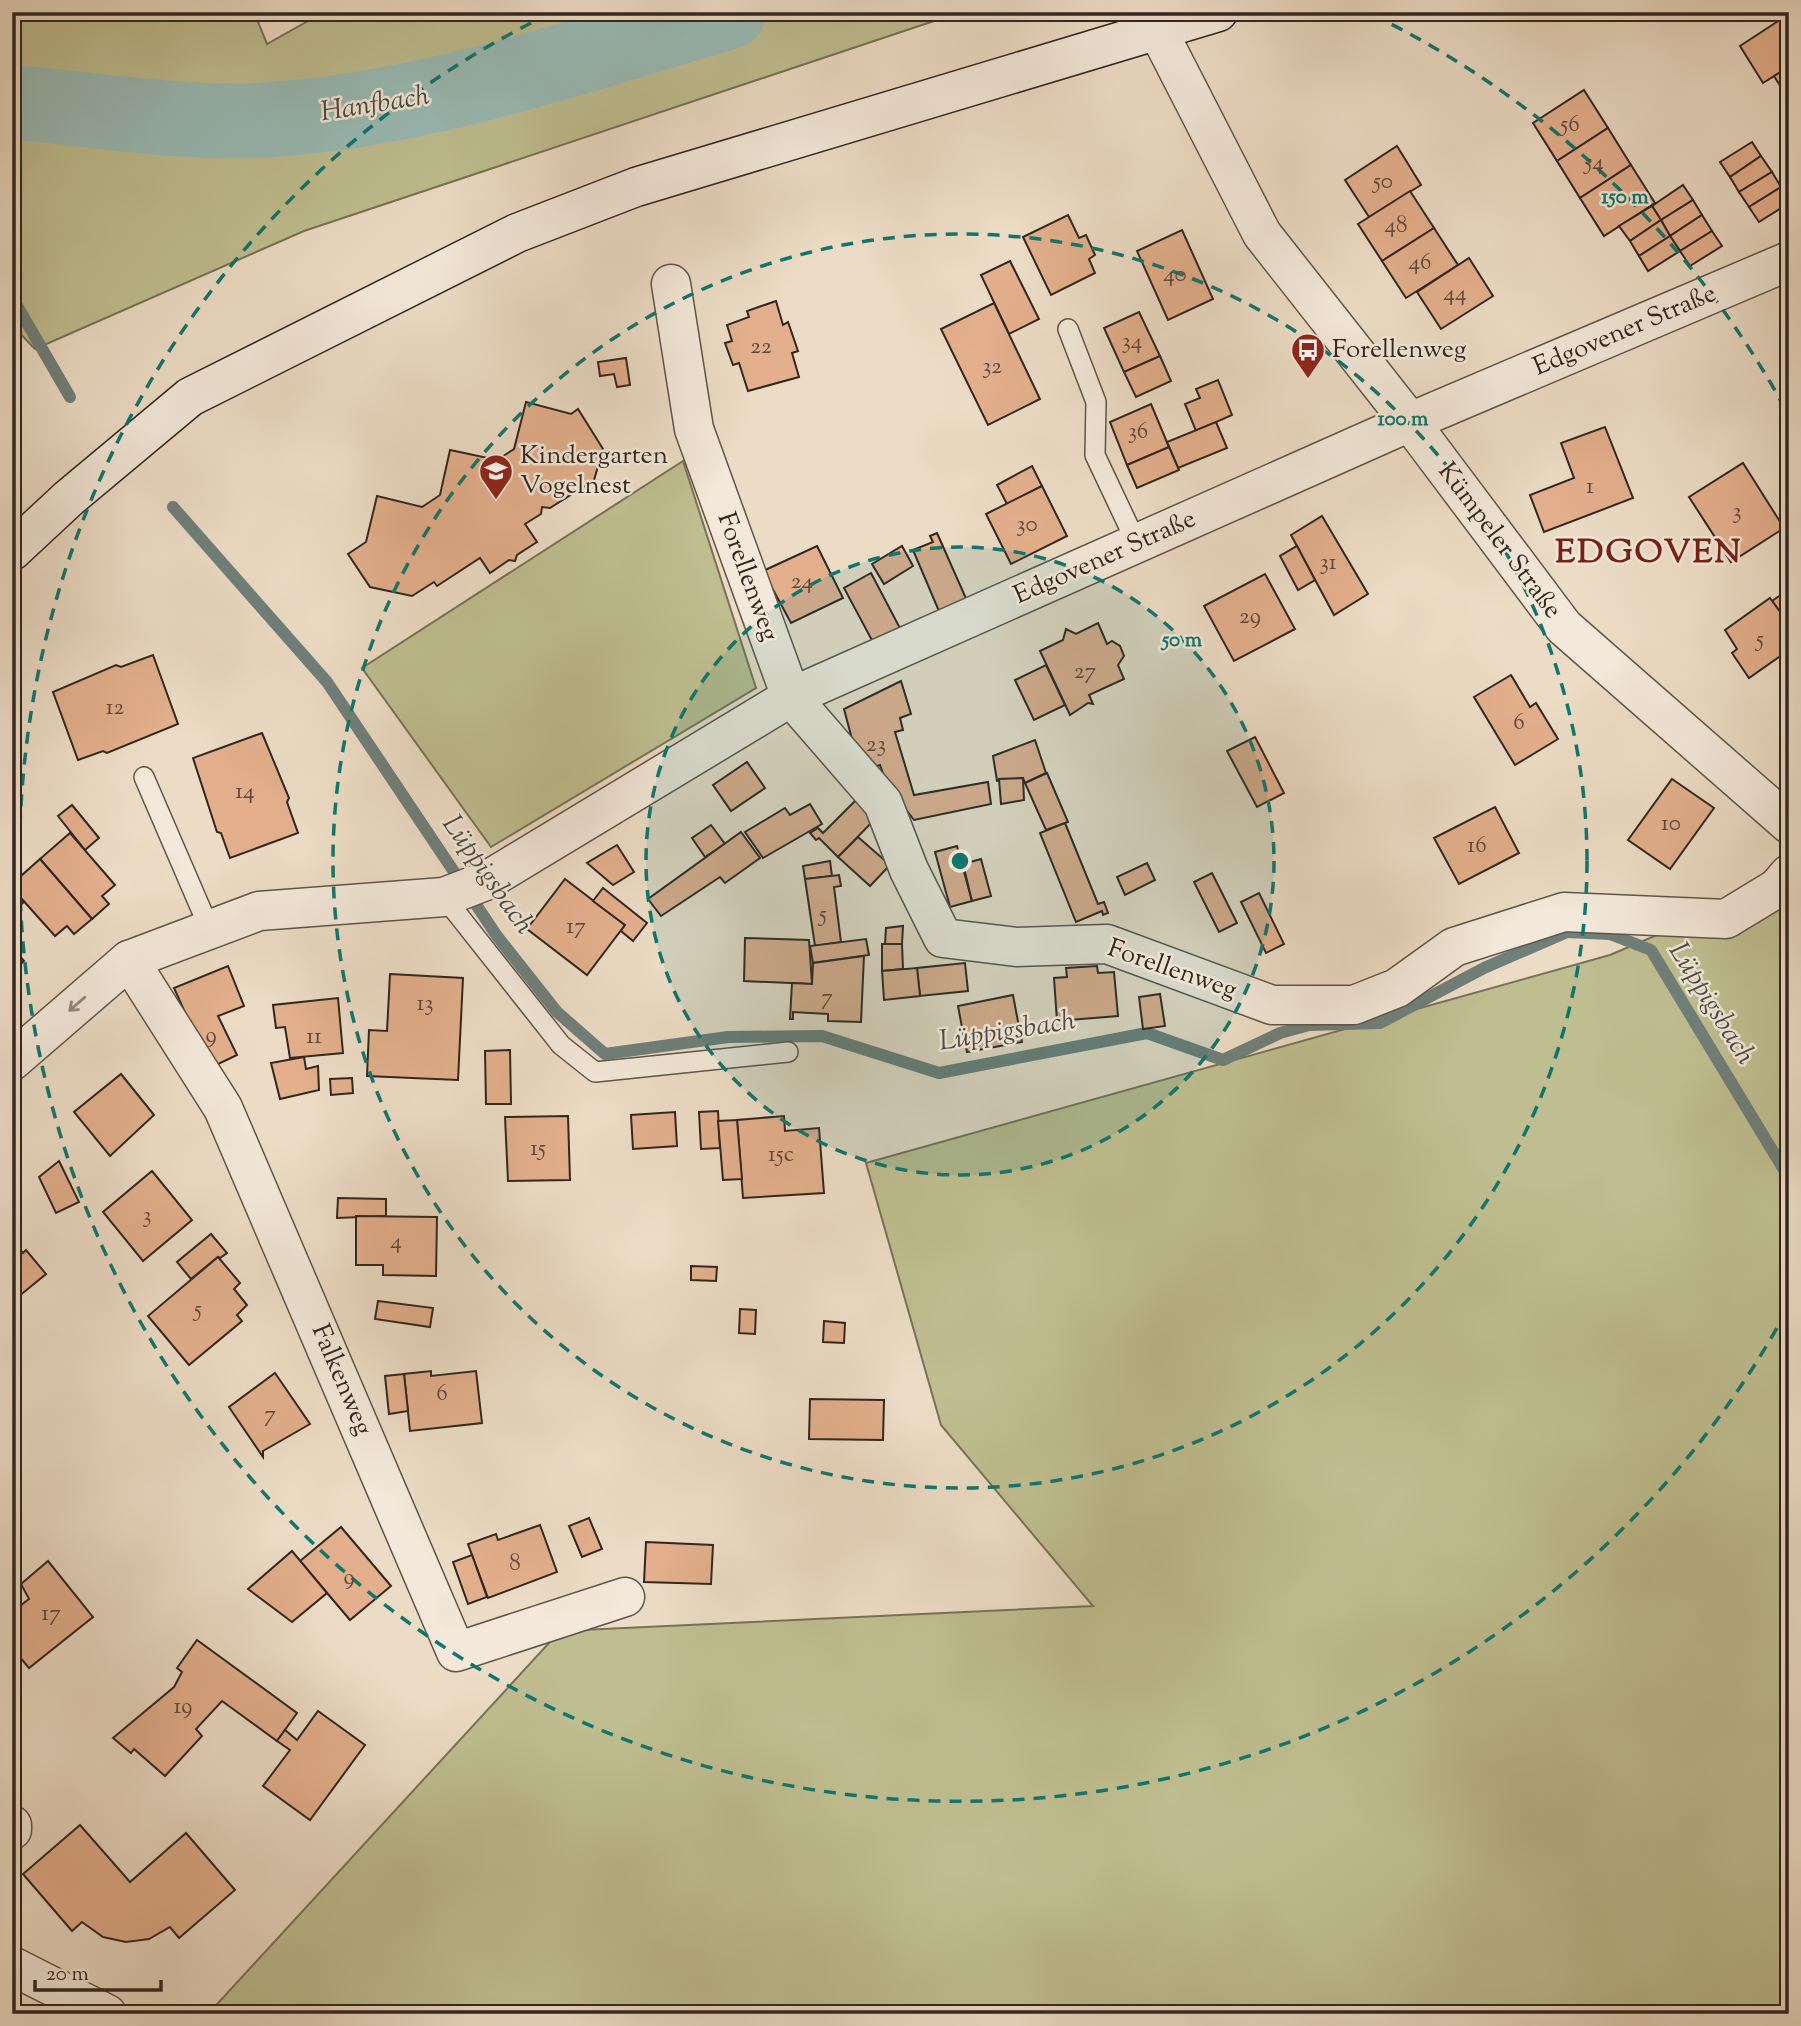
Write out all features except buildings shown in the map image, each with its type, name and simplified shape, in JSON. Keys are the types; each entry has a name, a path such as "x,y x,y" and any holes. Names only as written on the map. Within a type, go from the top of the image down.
{"street":[{"path":"12,551 69,498 190,397 517,233 649,183 1218,12"},
{"name":"Kümpeler Straße","path":"1158,31 1262,234 1410,422 1564,627 1789,824"},
{"name":"Edgovener Straße","path":"12,1061 129,960 259,911 444,897 488,880 791,697 1410,422 1789,261"},
{"name":"Forellenweg","path":"671,284 694,429 791,697 883,803 909,870 943,937 1016,947 1107,944 1272,1005 1354,1005 1398,988 1454,947 1564,912 1726,919 1777,888 1789,874"},
{"name":"Falkenweg","path":"129,960 223,1108 456,1652 625,1597"},
{"path":"12,1966 107,2014"}],"lane":[{"path":"1068,330 1096,402 1095,455 1137,544"},
{"path":"144,777 210,930"},
{"path":"444,897 561,1045 595,1072 788,1052"}],"shaded area":[{"path":"29,12 254,12 267,44 324,12 961,12 304,231 35,349 12,325 12,23"},
{"path":"683,461 756,688 491,847 362,668"},
{"path":"1784,881 1789,883 1789,2014 208,2014 560,1631 1093,1606 941,1425 866,1163 1610,955"}],"waterway":[{"name":"Hanfbach","path":"12,102 203,120 265,120 325,114 383,105 500,79 728,12"},
{"name":"Lüppigsbach","path":"12,297 70,397"},
{"name":"Lüppigsbach","path":"173,507 327,682 497,936 557,1012 605,1054 728,1037 822,1036 939,1073 1147,1033 1223,1060 1280,1033 1309,1025 1380,1023 1484,968 1567,932 1610,934 1651,950 1789,1178"}],"place":[{"name":"Forellenweg","path":"1308,380"},
{"name":"Kindergarten Vogelnest","path":"496,501"}],"district":[{"name":"EDGOVEN","path":"1649,554"}]}
